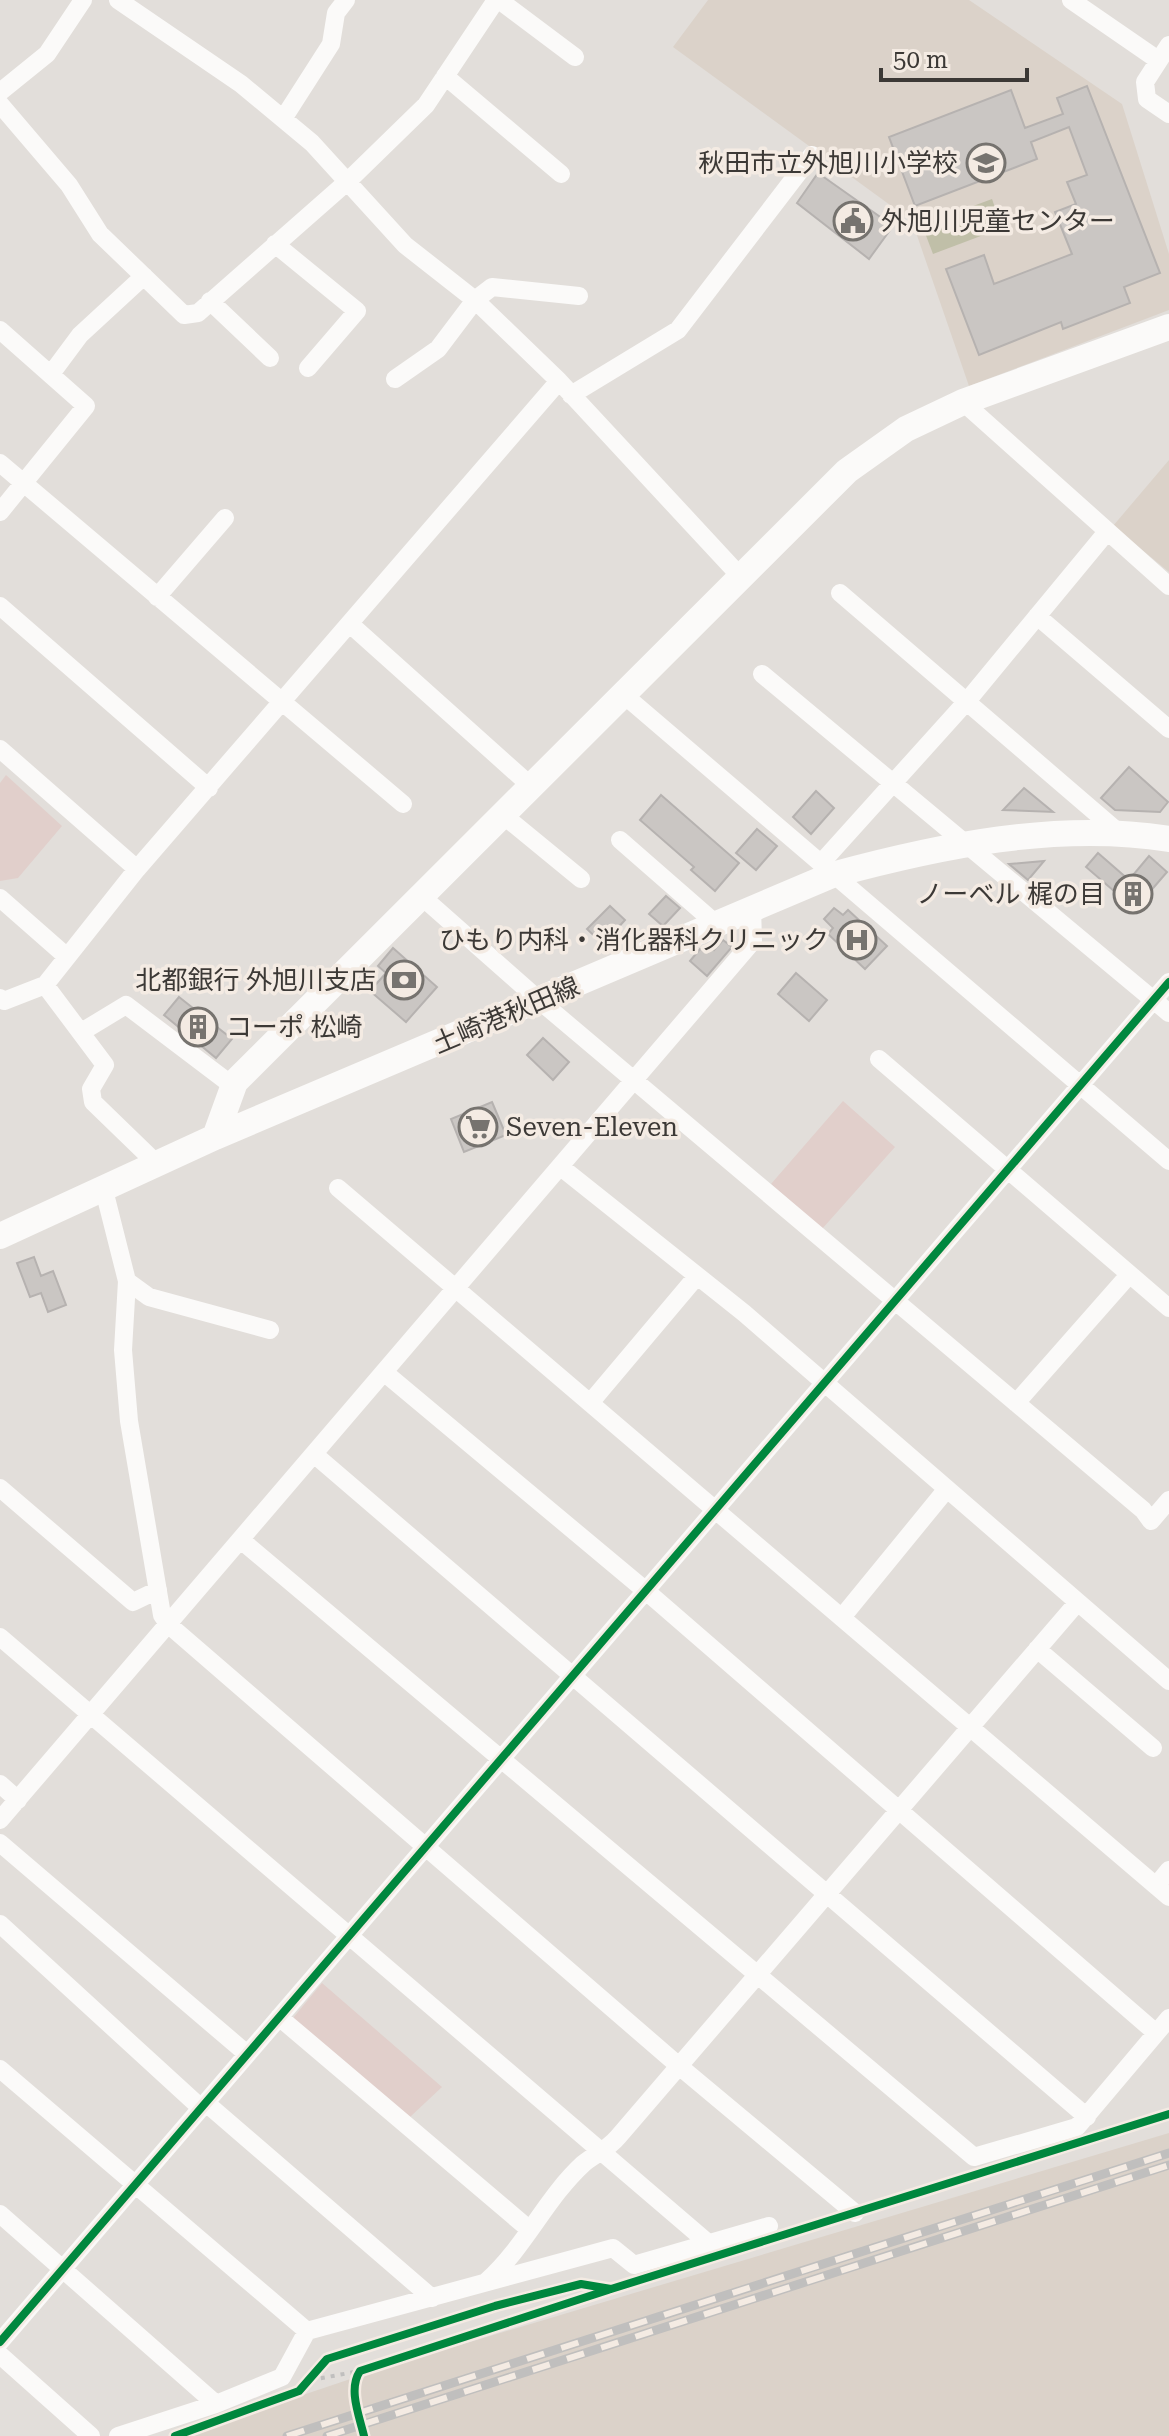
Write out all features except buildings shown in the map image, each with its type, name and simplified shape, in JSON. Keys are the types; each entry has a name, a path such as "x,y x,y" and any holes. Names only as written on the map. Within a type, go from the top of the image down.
{"street":[{"path":"0,92 47,54 83,0"},
{"path":"118,0 241,84 283,119 348,181 405,245 475,300 565,388 740,576"},
{"path":"283,119 331,44 336,13 346,0"},
{"path":"0,104 69,185 100,234 184,315 198,313 348,181 426,105 497,0 575,57"},
{"path":"1071,0 1164,53 1145,82 1147,99 1169,114"},
{"path":"445,76 561,174"},
{"path":"0,998 4,1001 45,985 137,869 350,624 565,388 678,330 812,155"},
{"path":"275,244 357,311 308,368"},
{"path":"51,374 80,335 144,276"},
{"path":"395,379 438,349 475,300 492,287 579,296"},
{"path":"210,301 270,358"},
{"path":"215,1137 233,1086 420,895 847,471 906,429 963,402 1169,327"},
{"path":"0,330 86,406 0,512"},
{"path":"963,402 1106,533 1169,586"},
{"path":"0,463 403,804"},
{"path":"157,597 225,518"},
{"path":"827,869 892,784 968,700 1106,533"},
{"path":"840,593 1117,831"},
{"path":"0,606 209,788"},
{"path":"1037,616 1169,729"},
{"path":"350,624 532,787"},
{"path":"762,674 1169,1013"},
{"path":"624,695 1169,1161"},
{"path":"0,749 137,869"},
{"path":"503,815 581,879"},
{"name":"土崎港秋田線","path":"0,1236 215,1137 540,1001 752,907 827,869 966,845 1117,831 1169,839"},
{"path":"620,840 715,923"},
{"path":"420,895 540,1001 1143,1510 1151,1521 1169,1500"},
{"path":"0,898 66,956"},
{"path":"0,1820 636,1082 753,941 752,907"},
{"path":"0,2342 1169,982"},
{"path":"45,985 83,1031 105,1065 91,1089 93,1102 157,1164"},
{"path":"83,1031 126,1005 233,1086"},
{"path":"879,1059 1128,1276 1169,1308"},
{"path":"562,1168 697,1276 1169,1681"},
{"path":"338,1188 843,1616 1162,1892 1169,1870"},
{"path":"104,1190 127,1281 123,1350 129,1421 162,1615 169,1625 679,2066 855,2213"},
{"path":"590,1403 697,1276"},
{"path":"1016,1403 1128,1276"},
{"path":"127,1281 149,1297 270,1330"},
{"path":"385,1373 646,1591 1155,2032"},
{"path":"315,1455 1087,2117"},
{"path":"0,1488 133,1602 158,1590"},
{"path":"843,1616 946,1490"},
{"path":"241,1540 974,2157 1077,2127 1169,2018"},
{"path":"487,2281 504,2265 584,2163 605,2152 1077,1603"},
{"path":"0,1637 707,2242"},
{"path":"1037,1649 1153,1748"},
{"path":"0,1784 18,1800"},
{"path":"0,1843 247,2054"},
{"path":"0,1924 203,2106 432,2298"},
{"path":"279,2017 530,2230"},
{"path":"0,2069 307,2331"},
{"path":"0,2214 216,2404"},
{"path":"118,2436 216,2404 282,2377 307,2331 613,2248 634,2265 769,2226"},
{"path":"0,2355 91,2436"}],"path":[{"path":"308,2382 375,2366"},
{"path":"308,2382 319,2369"},
{"path":"354,2380 360,2371"}],"shaded area":[{"name":"秋田市立外旭川小学校","path":"708,0 969,0 1122,104 1169,254 1169,310 969,386 912,221 673,47"},
{"path":"992,199 1002,228 933,254 922,225"},
{"path":"1169,460 1169,572 1113,526"},
{"path":"6,775 62,826 18,878 0,881 0,783"},
{"path":"843,1101 895,1147 822,1229 771,1184"},
{"path":"322,1983 442,2087 410,2117 293,2018"},
{"path":"1169,2133 1169,2436 181,2436 380,2369"}],"railway":[{"path":"287,2436 1169,2153"},
{"path":"327,2436 1169,2165"}],"cycle path":[{"path":"0,2342 1169,982"},
{"path":"175,2436 299,2391 327,2359 495,2306 581,2284 611,2289 1169,2114"},
{"path":"364,2436 355,2394 360,2371 608,2290"}],"place":[{"name":"秋田市立外旭川小学校","path":"986,163"},
{"name":"外旭川児童センター","path":"853,221"},
{"name":"ノーベル 梶の目","path":"1133,894"},
{"name":"ひもり内科・消化器科クリニック","path":"857,940"},
{"name":"北都銀行 外旭川支店","path":"404,980"},
{"name":"コーポ 松崎","path":"198,1027"},
{"name":"Seven-Eleven","path":"478,1127"}]}
